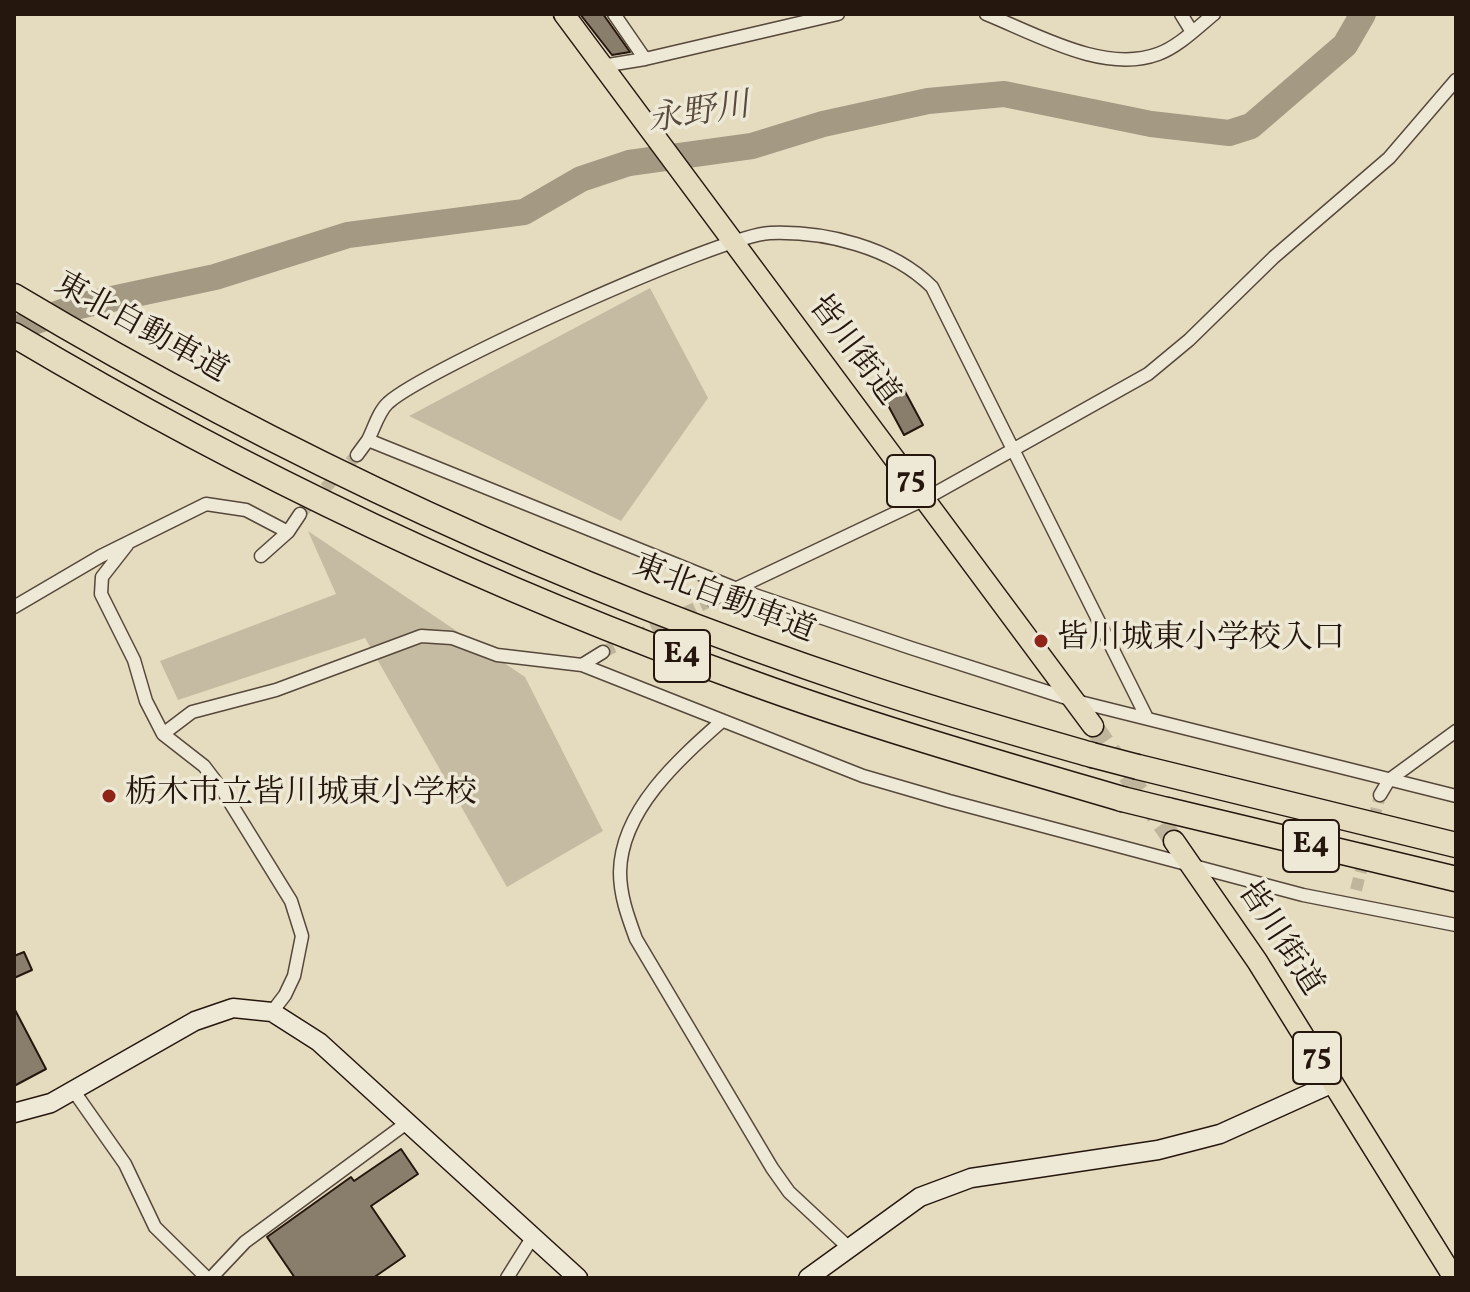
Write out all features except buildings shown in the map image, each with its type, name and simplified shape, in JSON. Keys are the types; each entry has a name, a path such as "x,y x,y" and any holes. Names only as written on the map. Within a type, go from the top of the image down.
{"highway":[{"name":"東北自動車道","path":"14,296 100,347 296,450 505,548 753,647 914,703 1092,755 1456,845"},
{"name":"東北自動車道","path":"14,335 178,428 448,560 744,680 854,719 1122,799 1456,879"}],"main road":[{"name":"皆川街道","path":"564,14 1093,726"},
{"name":"皆川街道","path":"1174,841 1257,961 1454,1278"}],"street":[{"path":"614,14 645,59"},
{"path":"606,72 645,59 838,14"},
{"path":"986,14 1081,51 1114,59 1161,53 1214,14"},
{"path":"1181,14 1192,32"},
{"path":"712,600 925,499 1148,374 1171,356 1274,257 1335,208 1389,158 1456,80"},
{"path":"357,455 387,404 418,383 502,341 731,240 768,232 836,237 917,271 932,287 1146,716"},
{"path":"368,440 737,589 1076,701 1146,716 1456,796"},
{"path":"14,607 206,504 246,510 288,532"},
{"path":"261,556 288,532 300,514"},
{"path":"127,545 102,577 101,594 134,660 146,701 163,734 204,766 223,791 291,901 302,936 299,960 285,995 272,1012"},
{"path":"163,734 192,712 276,690 421,636 452,638 497,655 582,665 878,780 1191,864 1352,904 1456,925"},
{"path":"582,665 603,652"},
{"path":"722,721 686,753 651,792 629,835 620,870 623,903 636,939 772,1168 789,1192 847,1246"},
{"path":"1380,795 1389,780 1456,731"},
{"path":"1352,904 1356,890"},
{"path":"14,1113 51,1103 195,1021 233,1008 272,1012 319,1042 578,1278"},
{"path":"808,1278 847,1246 920,1197 971,1178 1158,1150 1220,1134 1333,1083"},
{"path":"73,1090 125,1164 155,1227 209,1278 257,1233 408,1122"},
{"path":"507,1278 532,1238"}],"shaded area":[{"path":"650,288 708,398 621,521 409,416"},
{"path":"308,531 525,677 603,831 507,887 365,638 178,700 160,661 336,594"}],"waterway":[{"name":"永野川","path":"14,329 79,306 215,277 348,235 524,212 581,179 629,163 752,146 823,124 928,101 1004,94 1151,124 1229,133 1251,126 1345,45 1363,14"}],"tunnel":[{"path":"300,514 357,455"},
{"path":"603,652 712,600"},
{"path":"1093,726 1174,841"},
{"path":"1356,890 1380,795"}],"place":[{"name":"皆川城東小学校入口","path":"1041,641"},
{"name":"栃木市立皆川城東小学校","path":"109,796"}]}
